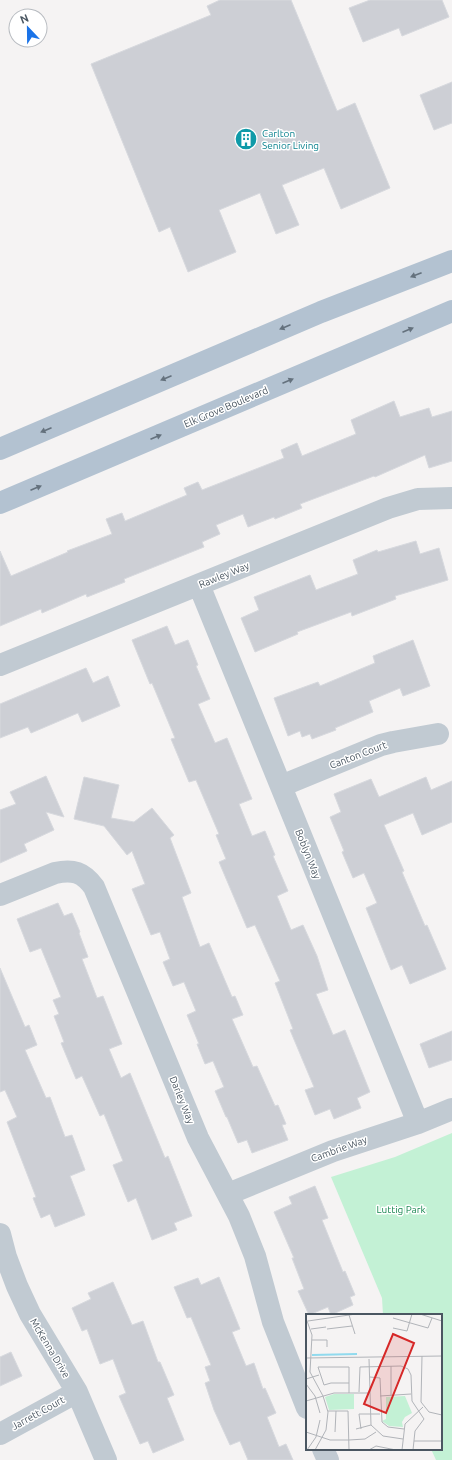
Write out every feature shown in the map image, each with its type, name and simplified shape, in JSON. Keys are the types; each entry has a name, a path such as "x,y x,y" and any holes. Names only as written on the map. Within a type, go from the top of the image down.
{"main road":[{"path":"0,449 321,312 452,260"},
{"name":"Elk Grove Boulevard","path":"0,503 452,311"}],"street":[{"name":"Rawley Way","path":"0,665 388,508 418,499 452,498"},
{"name":"Boblyn Way","path":"199,585 418,1123"},
{"name":"Canton Court","path":"281,786 381,746 438,734"},
{"name":"Darley Way","path":"0,895 60,872 73,872 80,874 88,879 94,887 198,1138 215,1173 239,1216 255,1256 273,1322 306,1405"},
{"name":"Cambrie Way","path":"228,1194 333,1151 418,1123 452,1109"},
{"name":"McKenna Drive","path":"0,1234 17,1286 30,1314 77,1392 106,1460"},
{"name":"Jarrett Court","path":"0,1434 77,1392"},
{"path":"324,1450 328,1460"}],"green space":[{"name":"Luttig Park","path":"452,1133 452,1460 436,1460 431,1450 442,1450 442,1314 383,1314 382,1298 331,1177 395,1157"}],"building":[{"name":"Carlton Senior Living","path":"220,0 291,0 337,111 355,103 390,188 341,209 324,168 282,185 299,225 276,234 260,193 219,210 236,252 188,272 170,227 159,232 91,64 211,15 207,6"},
{"path":"370,0 442,0 449,17 402,36 399,28 363,42 349,8"},
{"path":"452,82 452,123 434,130 420,95"},
{"path":"394,401 400,417 429,408 432,417 452,411 452,461 429,468 425,455 375,477 374,476 300,504 302,508 275,519 274,517 248,527 243,514 216,525 220,534 202,542 204,547 124,579 125,582 87,597 86,594 42,613 41,609 0,626 0,551 11,576 68,552 67,551 112,534 106,519 122,513 125,521 187,495 184,488 198,482 202,490 284,458 281,450 297,443 302,456 356,434 351,420"},
{"path":"416,541 420,554 439,548 448,580 395,596 396,599 352,616 351,612 297,632 298,634 255,652 241,618 259,610 254,597 310,575 316,590 358,574 353,560 377,550 378,552"},
{"path":"167,626 175,645 188,640 198,665 196,666 210,699 198,704 215,743 227,738 252,799 239,804 252,836 265,831 275,855 273,856 288,891 277,896 291,930 303,925 317,956 328,990 316,994 333,1035 345,1030 370,1092 357,1098 361,1108 334,1119 330,1109 315,1115 305,1090 314,1087 290,1030 293,1029 275,983 280,981 255,925 247,928 219,862 226,859 216,835 219,834 196,780 189,782 171,739 175,738 132,640"},
{"path":"413,640 430,686 403,696 400,688 369,701 373,712 335,728 336,730 312,739 310,734 302,737 300,731 288,736 274,698 318,682 320,686 375,663 373,656"},
{"path":"86,668 93,683 108,676 120,706 82,722 78,713 31,733 28,727 0,738 0,704"},
{"path":"46,776 64,817 46,812 54,830 24,844 27,851 0,863 0,810 16,804 10,792"},
{"path":"84,777 119,785 111,818 134,822 152,808 174,835 170,838 191,893 182,897 200,947 209,943 232,997 235,996 243,1015 232,1019 253,1067 257,1066 275,1106 278,1105 286,1124 282,1125 288,1140 252,1153 247,1140 238,1143 215,1091 224,1087 213,1061 205,1064 197,1044 199,1044 187,1015 196,1011 184,982 173,986 163,962 170,959 160,932 151,935 132,889 145,884 132,851 127,855 104,826 74,819"},
{"path":"426,777 431,790 452,781 452,822 422,835 413,813 384,825 404,871 402,872 425,926 427,925 446,969 410,984 402,965 391,970 366,908 377,903 364,873 353,878 330,817 341,812 334,794 371,779 379,797"},
{"path":"58,903 64,916 72,913 88,957 82,959 97,998 103,996 122,1044 109,1049 121,1078 130,1073 165,1158 168,1156 192,1216 174,1223 177,1230 152,1240 136,1198 128,1202 113,1165 123,1161 104,1114 100,1116 82,1076 76,1079 61,1043 64,1042 54,1016 59,1014 53,1000 61,997 41,948 30,952 17,919"},
{"path":"0,968 25,1027 29,1025 37,1045 25,1050 46,1098 50,1097 65,1137 72,1135 85,1170 70,1176 85,1215 55,1227 50,1214 41,1218 33,1198 36,1197 7,1122 17,1117 5,1090 0,1092"},
{"path":"452,1031 452,1060 429,1068 420,1044"},
{"path":"315,1186 328,1218 322,1220 343,1272 345,1271 355,1295 350,1297 353,1305 333,1314 331,1314 328,1307 309,1314 298,1291 304,1289 292,1258 294,1258 274,1212 292,1204 289,1197"},
{"path":"219,1277 240,1329 232,1332 246,1366 254,1363 263,1389 265,1388 276,1413 267,1417 279,1447 286,1444 293,1460 248,1460 240,1441 230,1445 214,1410 205,1383 210,1381 205,1367 211,1365 191,1317 187,1318 174,1287 198,1278 201,1285"},
{"path":"113,1282 132,1325 143,1321 158,1362 160,1362 174,1395 167,1398 184,1440 153,1453 148,1441 140,1444 119,1396 126,1393 113,1359 100,1364 87,1329 82,1331 72,1308 91,1299 88,1293"},
{"path":"11,1352 22,1376 0,1386 0,1357"}],"place":[{"name":"Carlton Senior Living","path":"246,139"}]}
